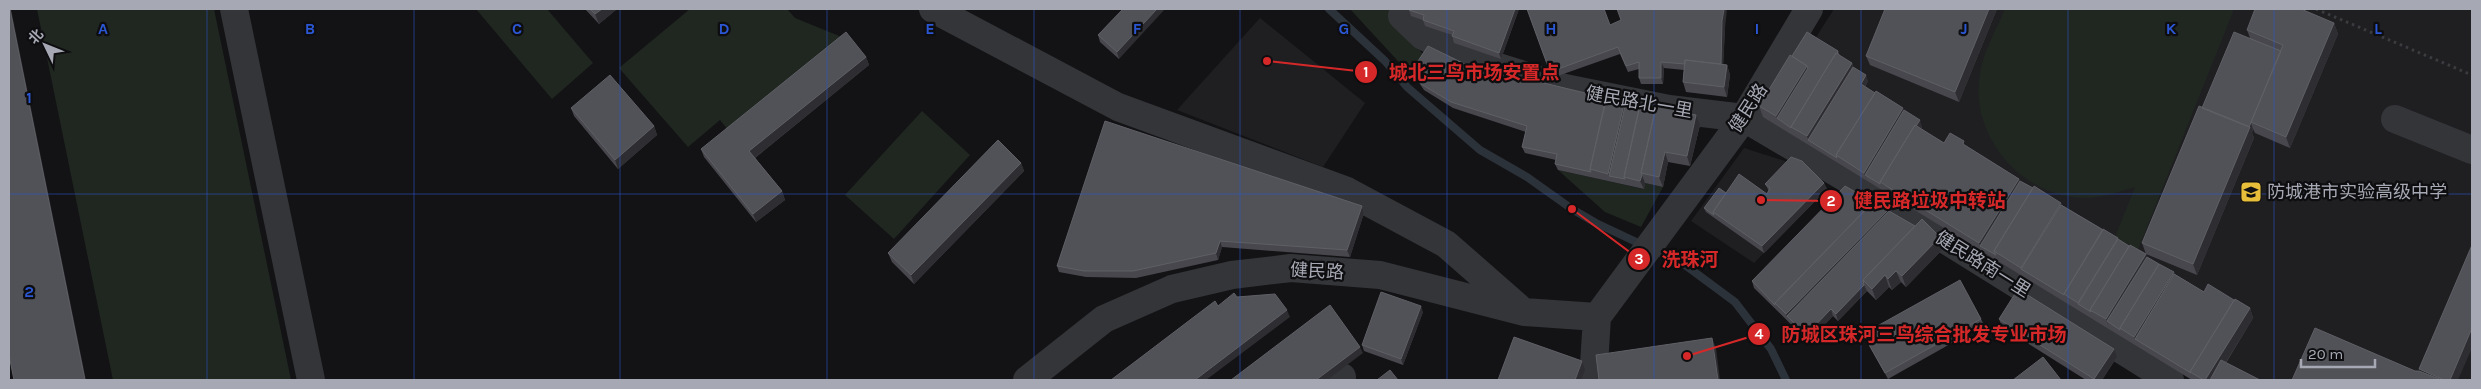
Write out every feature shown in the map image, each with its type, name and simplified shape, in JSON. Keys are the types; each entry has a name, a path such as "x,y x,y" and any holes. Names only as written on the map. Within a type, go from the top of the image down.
{"street":[{"path":"234,9 311,380"},
{"path":"933,9 1118,107 1347,191 1446,244 1524,312"},
{"name":"健民路","path":"1027,380 1104,320 1172,289 1232,275 1291,268 1380,276 1524,312 1597,317 1744,118 1809,9"},
{"name":"健民路北一里","path":"1402,16 1423,36 1463,56 1565,88 1669,109 1744,118"},
{"name":"健民路南一里","path":"1744,118 1869,192 2170,380"},
{"path":"2395,119 2472,150"},
{"path":"1593,380 1597,317"}],"path":[{"path":"2316,9 2472,75"}],"shaded area":[{"path":"37,9 214,9 291,380 113,380"},
{"path":"476,9 547,9 593,63 552,99"},
{"path":"690,9 787,9 795,18 849,40 732,135 720,120 688,147 619,68"},
{"path":"1350,9 1395,9 1390,17 1423,54 1408,72"},
{"name":"防城港市实验高级中学","path":"1834,9 2472,9 2472,380 2215,380 2207,300 1947,152 1863,90 1813,42"},
{"path":"2005,9 2234,9 2137,252 2113,242 2135,187 2090,198 2060,195 2039,186 2020,174 2004,158 1991,139 1983,118 1979,96 1980,73 1987,49"},
{"path":"1260,18 1365,103 1323,167 1177,110"},
{"path":"922,111 970,155 894,239 845,195"},
{"path":"1744,148 1804,167 1827,189 1754,263 1691,221"},
{"path":"1558,170 1643,189 1645,183 1663,187 1641,227 1605,212"}],"building":[{"path":"9,9 85,380 14,380 9,355"},
{"path":"590,9 602,9 595,14"},
{"path":"1123,9 1157,9 1117,52 1098,35"},
{"path":"1409,9 1515,9 1499,53 1452,36 1454,31 1423,20 1424,15"},
{"path":"1527,9 1604,9 1610,25 1621,20 1617,9 1724,9 1721,64 1685,60 1685,64 1661,62 1661,78 1639,78 1639,62 1626,66 1618,47 1550,72"},
{"path":"1885,9 1989,9 1955,92 1866,56"},
{"path":"2255,9 2301,9 2334,23 2286,137 2251,122 2283,45 2247,30"},
{"path":"846,32 866,57 749,151 782,191 753,214 701,149"},
{"path":"1807,32 1838,51 1791,128 1777,118 1808,68 1792,56"},
{"path":"2234,32 2281,51 2249,127 2202,108"},
{"path":"1428,46 1465,64 1606,98 1590,169 1591,172 1555,164 1557,154 1522,147 1527,126 1451,102 1421,84 1412,70"},
{"path":"1836,53 1852,63 1807,136 1791,127"},
{"path":"1790,55 1807,66 1776,116 1759,106"},
{"path":"1685,60 1727,65 1724,87 1683,82"},
{"path":"1853,67 1866,75 1861,84 1875,93 1836,155 1837,158 1808,140"},
{"path":"610,75 654,126 615,160 571,108"},
{"path":"1876,91 1903,108 1864,173 1836,155"},
{"path":"1607,96 1625,100 1608,174 1590,169"},
{"path":"1626,102 1640,106 1625,179 1609,176"},
{"path":"1640,104 1656,107 1640,181 1624,177"},
{"path":"1656,106 1696,115 1687,156 1665,152 1659,177 1641,173"},
{"path":"2199,106 2250,127 2193,264 2142,243"},
{"path":"1904,110 1920,120 1915,125 1880,184 1865,175"},
{"path":"1105,121 1362,206 1347,250 1220,241 1216,253 1133,271 1084,271 1057,266"},
{"path":"1915,125 1944,143 1950,133 1964,141 1963,144 2019,179 1979,243 1880,182"},
{"path":"998,140 1021,163 911,275 888,253"},
{"path":"1791,157 1802,161 1824,183 1762,246 1713,212 1739,174 1767,194 1770,188 1765,184"},
{"path":"2020,181 2033,188 1994,251 1996,255 1980,246"},
{"path":"1845,186 1873,202 1775,305 1752,281"},
{"path":"2034,186 2061,203 2021,268 1994,251"},
{"path":"1719,188 1726,193 1713,212 1714,215 1704,208"},
{"path":"1874,201 1889,209 1786,314 1775,303"},
{"path":"2061,205 2103,230 2064,295 2021,269"},
{"path":"1889,211 1915,226 1863,280 1864,285 1836,314 1831,309 1806,335 1787,316"},
{"path":"1922,219 1940,237 1902,276 1896,271 1888,279 1885,275 1872,289 1863,280"},
{"path":"2103,229 2118,238 2078,303 2064,294"},
{"path":"2118,239 2129,246 2090,310 2091,312 2078,304"},
{"path":"2130,245 2146,254 2106,319 2090,310"},
{"path":"2472,245 2472,328 2450,380 2444,380 2419,369"},
{"path":"2147,257 2159,264 2120,330 2107,321"},
{"path":"2159,264 2174,272 2134,337 2120,328"},
{"path":"2174,274 2204,292 2208,284 2234,300 2191,373 2135,339"},
{"path":"1960,280 1981,319 1885,373 1863,334"},
{"path":"2018,289 2114,349 2094,379 1999,319"},
{"path":"1381,292 1421,306 1401,359 1362,345"},
{"path":"1234,293 1237,297 1275,294 1287,310 1195,380 1111,380 1215,301 1218,306"},
{"path":"2235,299 2250,308 2204,380 2190,372"},
{"path":"1330,305 1360,347 1316,380 1231,380"},
{"path":"2315,328 2415,371 2442,380 2292,380"},
{"path":"1514,337 1582,361 1575,380 1498,380"},
{"path":"1712,338 1718,380 1599,380 1596,355"},
{"path":"2043,357 2061,380 2013,380"},
{"path":"2221,360 2260,380 2210,380"},
{"path":"1390,370 1398,380 1377,380"}],"waterway":[{"path":"1329,9 1385,61 1407,87 1480,150 1527,177 1572,209 1596,223 1685,265 1735,302 1771,349 1786,380"}],"place":[{"name":"城北三鸟市场安置点","path":"1267,61"},
{"name":"防城港市实验高级中学","path":"2251,192"},
{"name":"健民路垃圾中转站","path":"1761,200"},
{"name":"洗珠河","path":"1572,209"},
{"name":"防城区珠河三鸟综合批发专业市场","path":"1687,356"}]}
